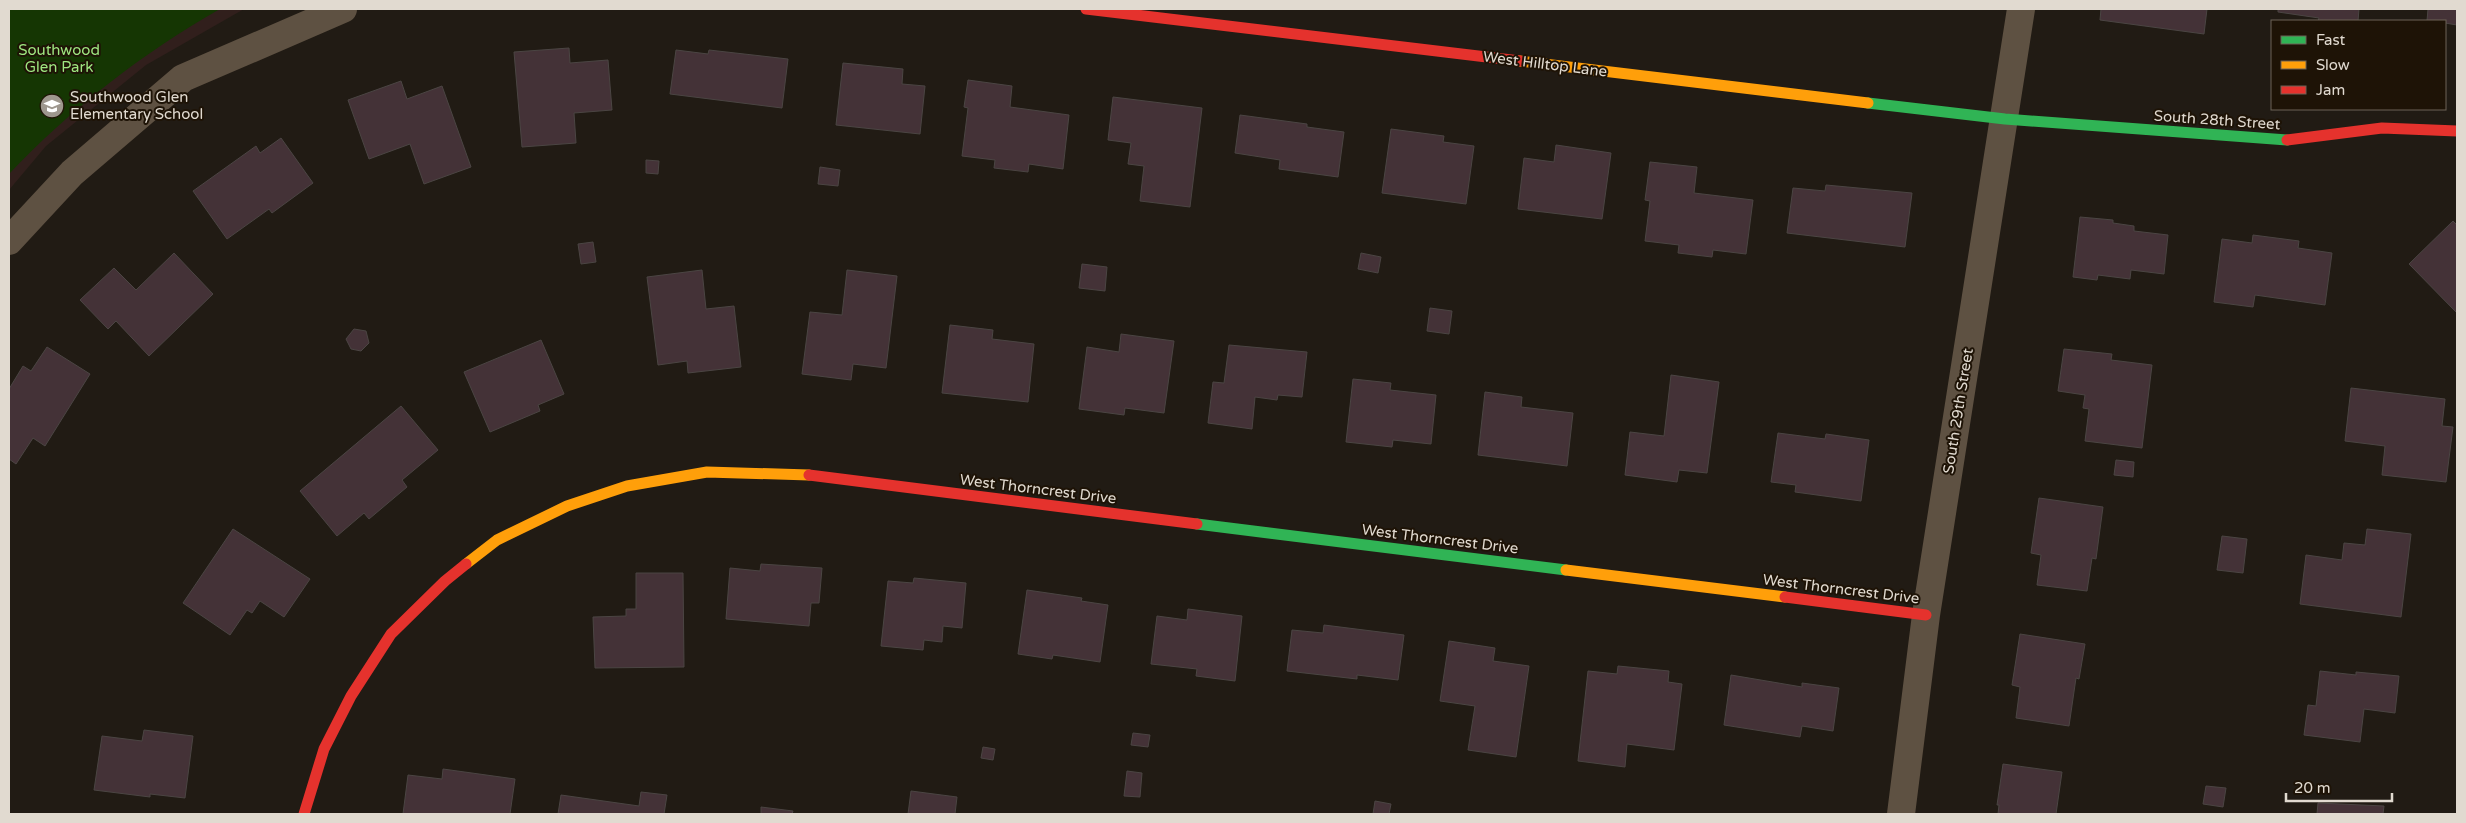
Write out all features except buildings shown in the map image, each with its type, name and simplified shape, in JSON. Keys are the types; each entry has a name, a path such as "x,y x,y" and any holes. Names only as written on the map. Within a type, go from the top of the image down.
{"street":[{"path":"9,241 72,174 183,78 343,9"},
{"name":"West Hilltop Lane","path":"1086,9 2005,119"},
{"name":"South 29th Street","path":"1901,814 1926,615 2021,9"},
{"name":"South 28th Street","path":"2005,119 2280,141 2382,128 2449,129 2457,131"},
{"name":"West Thorncrest Drive","path":"304,814 324,749 351,696 391,634 445,581 497,540 566,506 627,486 707,472 804,475 1926,615"}],"shaded area":[{"name":"Southwood Glen Park","path":"9,9 244,9 146,65 46,146 9,190"}],"green space":[{"name":"Southwood Glen Park","path":"9,9 220,9 163,44 109,84 57,127 9,174"}],"traffic: fast":[{"path":"1868,103 2005,119 2287,140"},
{"path":"1197,524 1566,570"}],"traffic: slow":[{"path":"1520,61 1868,103"},
{"path":"466,564 497,540 567,506 627,486 707,472 809,475"},
{"path":"1566,570 1785,597"}],"traffic: jam":[{"path":"1086,9 1520,61"},
{"path":"2287,140 2382,128 2457,131"},
{"path":"809,475 1197,524"},
{"path":"304,814 324,749 351,696 391,634 445,581 466,564"},
{"path":"1785,597 1926,615"}],"place":[{"name":"Southwood Glen Elementary School","path":"52,106"}]}
